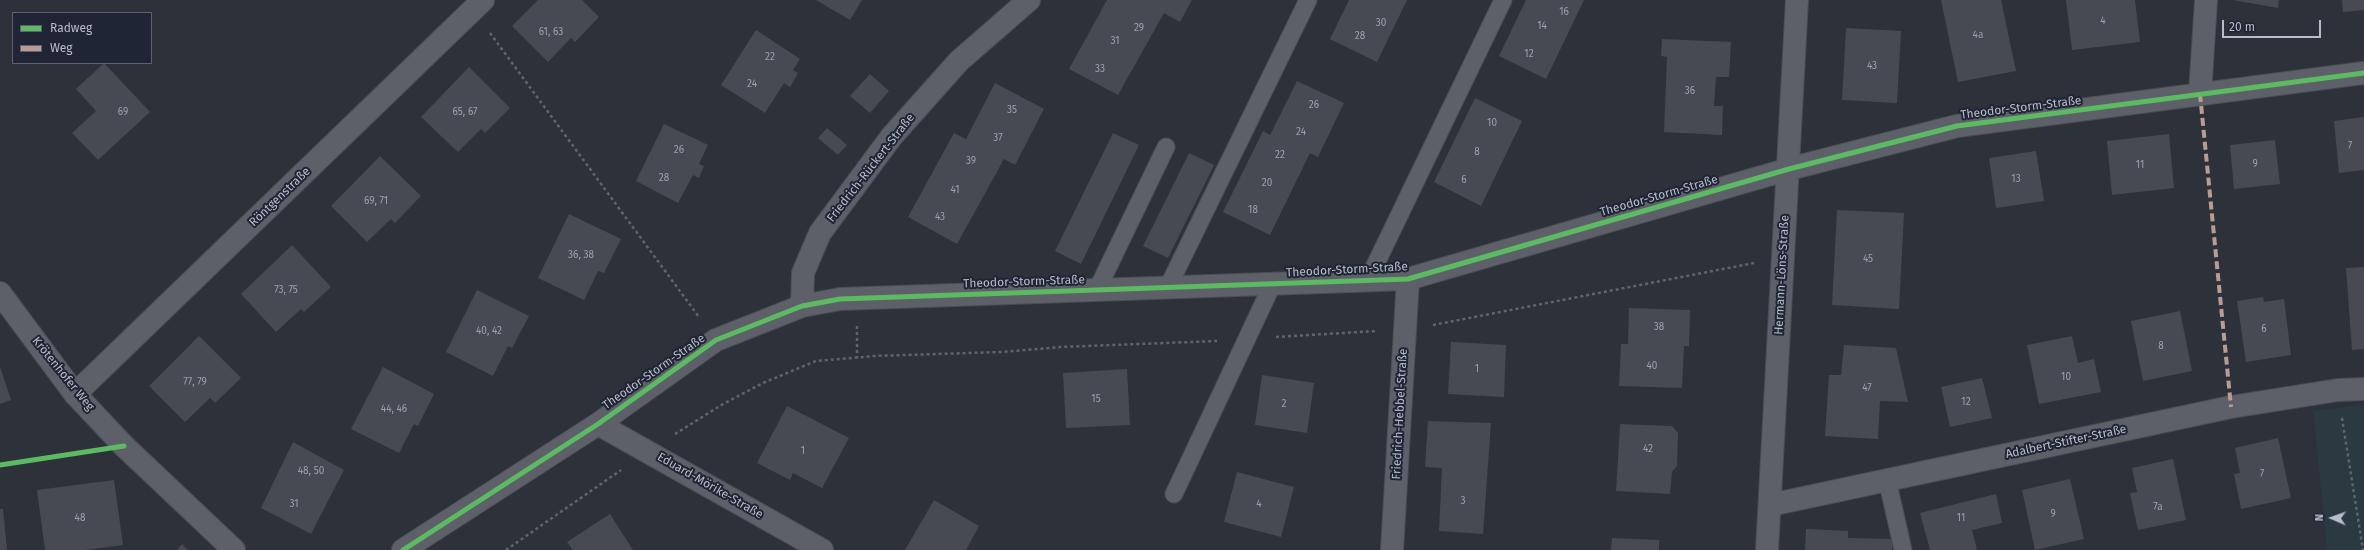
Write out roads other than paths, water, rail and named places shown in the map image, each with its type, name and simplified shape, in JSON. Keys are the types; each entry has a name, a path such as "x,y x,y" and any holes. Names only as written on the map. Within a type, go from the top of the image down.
{"street":[{"name":"Friedrich-Rückert-Straße","path":"802,306 803,273 820,233 874,160 892,136 959,61 1029,0"},
{"name":"Hermann-Löns-Straße","path":"1767,550 1782,257 1789,169 1797,0"},
{"path":"2200,94 2206,0"},
{"name":"Röntgenstraße","path":"76,394 478,5"},
{"name":"Theodor-Storm-Straße","path":"403,550 598,424 716,340 802,306 840,299 1408,279 1789,169 1957,126 2364,73"},
{"name":"Friedrich-Hebbel-Straße","path":"1392,550 1408,279"},
{"name":"Krötenhofer Weg","path":"0,293 76,394 124,446 234,550"},
{"name":"Adalbert-Stifter-Straße","path":"1770,505 2231,407 2338,390 2364,388"},
{"name":"Eduard-Mörike-Straße","path":"598,424 822,550"}],"lane":[{"path":"1168,287 1308,0"},
{"path":"1368,280 1503,0"},
{"path":"1097,290 1166,146"},
{"path":"1174,494 1274,283"},
{"path":"1887,479 1903,550"}]}
